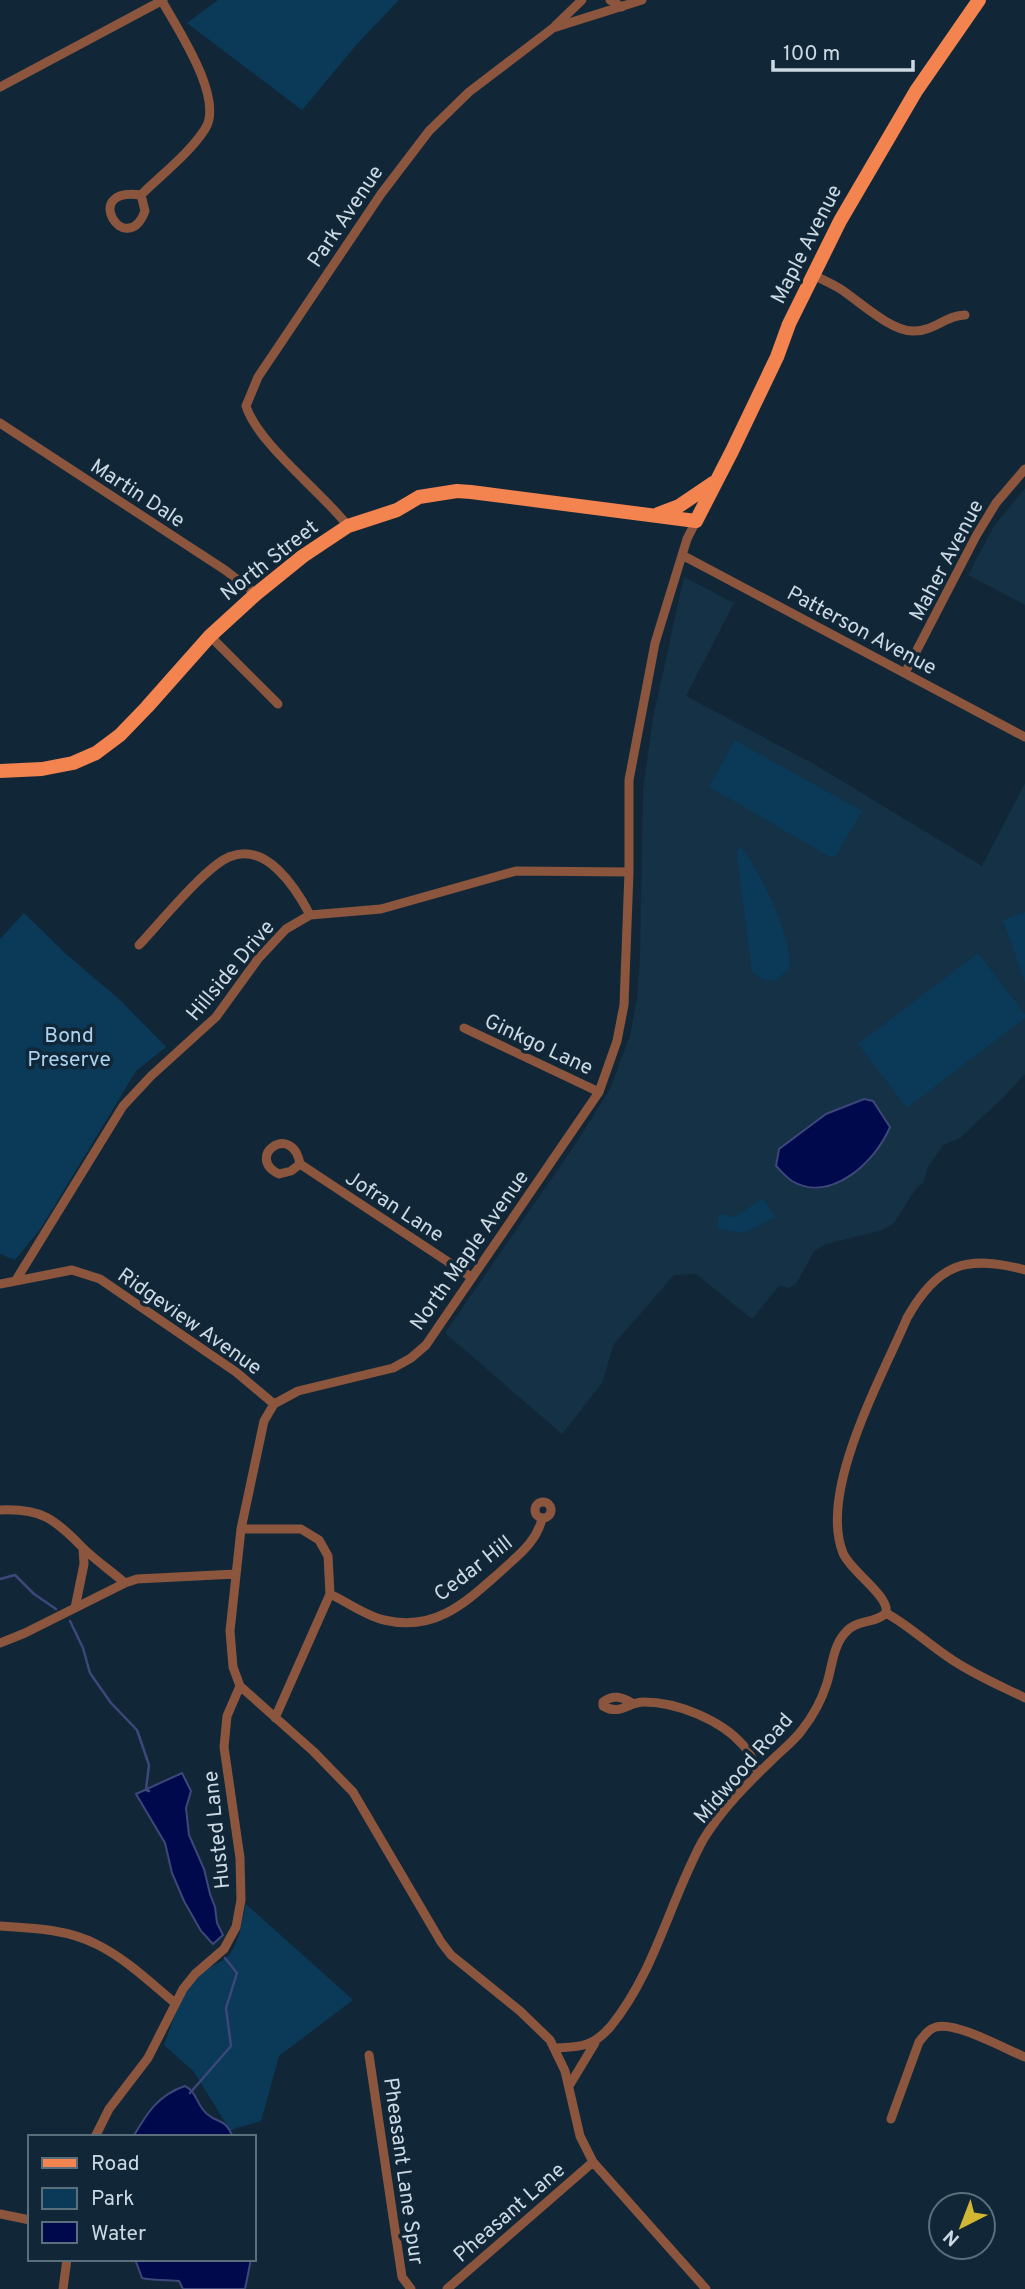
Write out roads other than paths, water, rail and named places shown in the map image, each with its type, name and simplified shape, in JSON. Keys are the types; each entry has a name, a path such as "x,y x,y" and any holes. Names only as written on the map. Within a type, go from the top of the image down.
{"main road":[{"name":"Maple Avenue","path":"696,521 777,357 789,324 813,275 882,147 916,91 979,0"},
{"path":"655,515 679,506 717,480"},
{"name":"North Street","path":"0,771 42,769 96,753 138,716 210,636 303,556 348,526 397,510 419,497 457,491 696,521"}],"street":[{"path":"0,87 162,0 199,68 211,110 207,128 141,195"},
{"path":"553,28 582,0"},
{"path":"610,0 622,7"},
{"name":"Park Avenue","path":"348,526 256,429 246,406 258,377 381,194 429,131 469,92 553,28 642,0"},
{"path":"127,193 141,195 145,211 136,225 122,228 113,222 109,212 117,197 127,193"},
{"path":"813,275 842,290 894,326 906,331 932,329 957,316 965,315"},
{"name":"Martin Dale","path":"0,423 225,570 256,594"},
{"name":"Maher Avenue","path":"905,673 976,536 996,503 1025,469"},
{"name":"North Maple Avenue","path":"274,1404 298,1391 393,1368 426,1345 599,1092 617,1041 624,1005 629,780 655,643 682,555 696,521"},
{"name":"Patterson Avenue","path":"682,555 1025,737"},
{"path":"210,636 278,704"},
{"path":"139,945 213,866 230,856 250,855 272,864 299,893 310,915"},
{"name":"Hillside Drive","path":"16,1280 123,1106 150,1076 216,1017 258,959 286,929 310,915 381,908 516,871 629,872"},
{"name":"Ginkgo Lane","path":"464,1028 599,1092"},
{"name":"Jofran Lane","path":"300,1164 471,1277"},
{"path":"1024,1696 949,1658 886,1613 885,1603 849,1565 839,1538 840,1489 852,1446 907,1318 927,1287 941,1275 961,1265 990,1264 1025,1270"},
{"name":"Ridgeview Avenue","path":"0,1284 72,1270 100,1279 236,1372 274,1404"},
{"path":"274,1404 264,1422 241,1529 230,1630 233,1667 240,1686 313,1751 353,1792 440,1942 451,1955 520,2011 555,2048 569,2086 580,2136 593,2162 706,2289"},
{"path":"0,1510 19,1509 44,1515 125,1583"},
{"name":"Cedar Hill","path":"330,1594 384,1620 414,1622 439,1617 452,1612 472,1597 528,1547 539,1530 542,1518"},
{"path":"241,1529 301,1529 319,1540 328,1556 330,1594 275,1718"},
{"path":"75,1608 84,1564 83,1548"},
{"path":"0,1643 137,1579 236,1574"},
{"name":"Midwood Road","path":"569,2086 596,2042 631,1996 703,1840 758,1773 802,1730 822,1699 843,1634 858,1622 879,1618 886,1613"},
{"name":"Husted Lane","path":"96,2135 109,2109 148,2058 175,2003 195,1974 224,1949 236,1927 241,1900 240,1858 224,1747 227,1716 240,1686"},
{"path":"632,1703 659,1703 715,1723 744,1746 752,1756 758,1773"},
{"path":"0,1926 51,1930 95,1943 115,1955 175,2003"},
{"path":"891,2119 919,2042 927,2032 936,2027 952,2027 1025,2057"},
{"path":"555,2048 584,2046 596,2042"},
{"name":"Pheasant Lane Spur","path":"369,2055 402,2277 411,2289"},
{"name":"Pheasant Lane","path":"447,2289 593,2162"},
{"path":"0,2214 28,2220"},
{"path":"63,2289 67,2261"}],"water":[{"path":"864,1099 873,1101 890,1127 874,1153 850,1175 822,1187 807,1187 792,1181 776,1166 779,1149 826,1114"},
{"path":"182,1773 191,1791 186,1808 189,1835 204,1869 217,1923 223,1935 213,1944 201,1931 184,1901 172,1873 165,1843 136,1794"},
{"path":"185,2086 204,2111 224,2124 232,2135 134,2135 154,2106"},
{"path":"136,2261 251,2261 245,2289 183,2289 179,2281 142,2278"}],"waterway":[{"path":"0,1579 15,1575 34,1594 56,1609"},
{"path":"70,1621 83,1648 90,1673 111,1703 137,1730 149,1765 146,1790 149,1791"},
{"path":"190,2093 231,2046 226,2008 237,1973 225,1958"}],"park label":[{"name":"Bond Preserve","path":"69,1047"}]}
